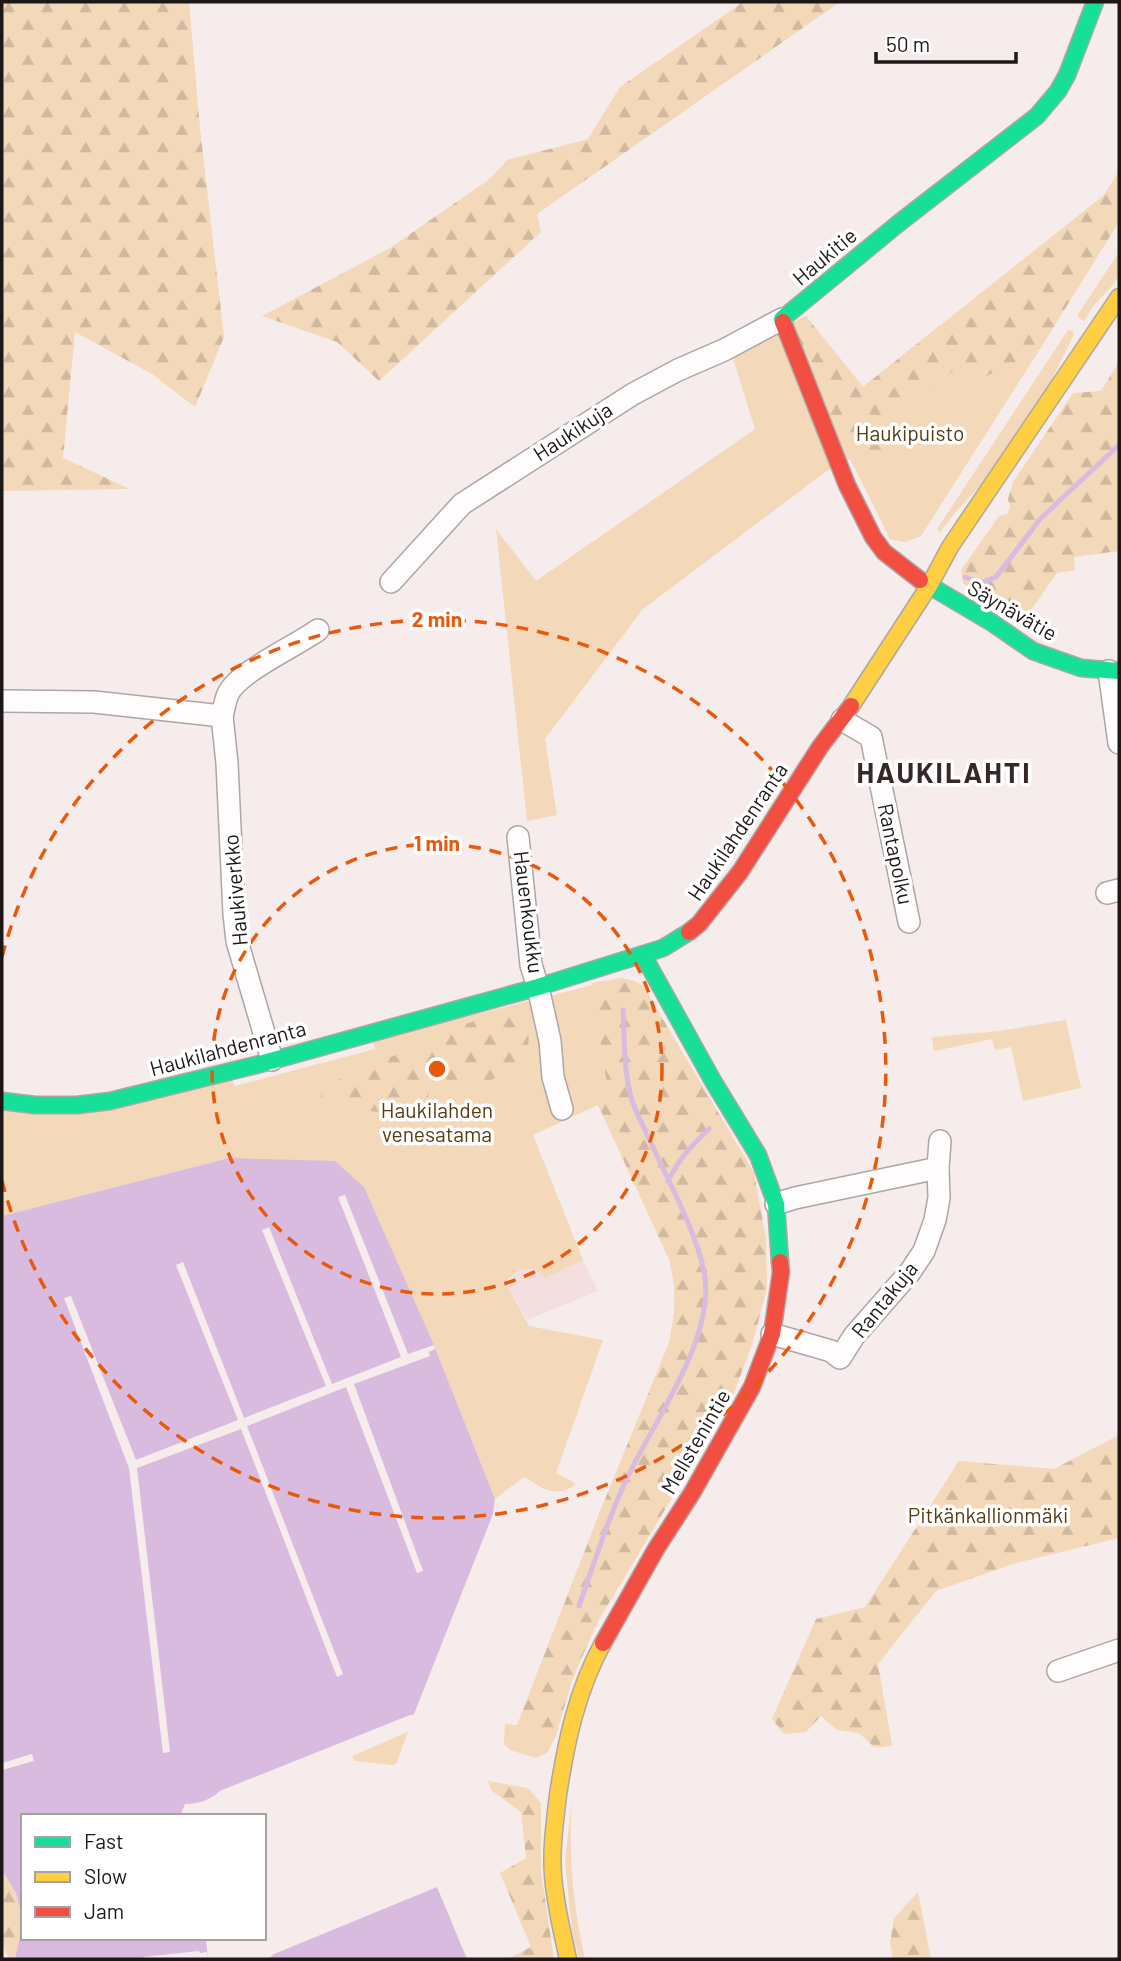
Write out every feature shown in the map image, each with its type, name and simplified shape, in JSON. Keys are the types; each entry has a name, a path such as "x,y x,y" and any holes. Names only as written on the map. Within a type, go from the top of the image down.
{"street":[{"name":"Haukitie","path":"782,319 899,223 1037,116 1058,92 1067,75 1095,2"},
{"name":"Haukilahdenranta","path":"2,1101 35,1105 77,1105 110,1101 538,987 643,956 673,943 699,924 740,872 820,747 842,720 929,586 950,547 1119,297"},
{"name":"Haukikuja","path":"391,582 462,504 633,394 782,319"},
{"path":"782,319 836,460 863,520 884,552 929,586"},
{"name":"Säynävätie","path":"929,586 991,622 1033,651 1081,668 1114,671"},
{"name":"Haukiverkko","path":"272,1060 237,941 222,716 228,694 239,678 318,629"},
{"path":"1114,671 1119,743"},
{"path":"2,701 94,702 222,716"},
{"name":"Rantapolku","path":"842,720 871,737 909,922"},
{"name":"Hauenkoukku","path":"518,837 531,965 550,1041 553,1077 562,1109"},
{"name":"Mellstenintie","path":"568,1959 553,1872 554,1826 565,1746 582,1689 594,1659 752,1387 772,1334 780,1272 776,1204 758,1155 643,956"},
{"path":"776,1204 938,1168 940,1141"},
{"name":"Rantakuja","path":"772,1334 831,1351 840,1358 854,1336 924,1251 935,1220 939,1198 938,1168"},
{"path":"1058,1671 1119,1650"}],"shaded area":[{"path":"229,1158 335,1161 364,1187 434,1345 495,1499 493,1514 414,1714 220,1791 204,1801 185,1804 181,1814 21,1814 21,1914 16,1893 2,1870 2,1216"},
{"path":"583,1260 598,1291 527,1320 505,1281 521,1269 535,1269 545,1277"},
{"path":"437,1887 467,1959 268,1959 274,1954"},
{"path":"21,1931 21,1940 206,1940 208,1959 15,1959"}],"green space":[{"path":"2,2 189,2 200,128 224,337 195,407 152,374 75,332 63,458 130,489 2,491"},
{"path":"743,2 840,2 537,214 541,232 379,381 337,342 262,316 390,248 491,178 507,160 588,139 620,87"},
{"path":"1119,171 1119,222 1040,349 979,380 965,361 897,417 882,451 867,451 832,423 793,323 806,316 863,387 1104,195"},
{"path":"1119,252 1119,275 1084,321 1077,316"},
{"name":"Haukipuisto","path":"806,316 863,387 940,325 979,379 1040,349 921,536 905,542 890,539 850,459 824,473 643,609 545,739 557,815 527,821 496,529 536,581 755,429 732,355"},
{"path":"1068,330 1074,334 1048,388 989,476 940,532 937,529"},
{"path":"1119,362 1119,551 1074,557 1075,570 1057,573 1022,623 972,592 963,583 961,570 999,516 1007,514 1013,482 1073,393 1101,391"},
{"name":"Haukilahden venesatama","path":"621,978 643,986 754,1173 597,1623 572,1680 555,1738 547,1753 536,1758 510,1750 504,1744 505,1724 517,1725 669,1343 674,1310 669,1259 598,1105 533,1135 583,1260 545,1278 535,1269 521,1269 505,1281 529,1326 603,1340 556,1473 575,1483 566,1490 553,1492 524,1477 495,1499 434,1345 229,1158 2,1216 2,1107 230,1077 235,1086 375,1049 373,1040"},
{"path":"621,978 643,986 754,1173 766,1238 767,1288 752,1345 732,1398 597,1623 572,1680 555,1738 532,1730 522,1713 669,1343 674,1310 669,1259 598,1105 609,1098 592,983"},
{"path":"513,1011 520,1016 527,1028 525,1064 489,1081 459,1087 446,1082 431,1087 427,1099 407,1114 355,1110 322,1101 320,1089 365,1067 411,1049 428,1052 455,1029"},
{"path":"1066,1020 1081,1088 1023,1101 1011,1047 995,1050 992,1039 934,1051 932,1037 1000,1031"},
{"name":"Pitkänkallionmäki","path":"1119,1435 1119,1538 1016,1563 936,1591 878,1664 892,1745 874,1747 859,1733 837,1730 821,1716 806,1732 784,1734 772,1719 816,1619 865,1607 959,1461 1054,1469"},
{"path":"408,1732 396,1764 355,1761 352,1756"},
{"path":"488,1781 528,1788 541,1803 541,1872 554,1959 507,1959 531,1947 500,1873 526,1858 521,1812 491,1790"},
{"path":"572,1799 572,1880 585,1959 579,1959 572,1932 565,1861"},
{"path":"2,1870 16,1893 21,1914 21,1931 15,1959 9,1959 2,1944"},
{"path":"918,1892 931,1959 893,1959 890,1943 894,1918"}],"pier":[{"path":"345,1195 408,1354 434,1345 435,1349 429,1352 430,1356 354,1384 423,1571 417,1573 346,1387 247,1426 343,1674 337,1677 241,1429 137,1468 170,1752 163,1753 129,1468 64,1298 71,1296 136,1460 238,1420 176,1265 183,1262 244,1418 326,1386 262,1230 269,1227 332,1384 401,1357 338,1197"},
{"path":"410,1715 411,1718 221,1795 220,1791"},
{"path":"32,1754 34,1761 2,1770 2,1763"},
{"path":"207,1952 208,1959 143,1959 143,1957"}],"waterway":[{"path":"965,577 980,583 996,577 1040,519 1119,445"},
{"path":"579,1606 622,1488 669,1401 693,1348 702,1321 706,1295 704,1271 694,1237 632,1100 626,1066 623,1010"},
{"path":"668,1181 686,1153 709,1129"}],"traffic: fast":[{"path":"783,322 782,319 899,223 1037,116 1058,91 1067,75 1095,2"},
{"path":"920,580 991,622 1033,651 1081,668 1119,671"},
{"path":"2,1101 35,1105 77,1105 110,1101 256,1065 538,987 663,948 689,932"},
{"path":"643,955 713,1081 758,1155 776,1204 780,1262"}],"traffic: slow":[{"path":"851,706 929,586 950,547 1119,297"},
{"path":"568,1959 553,1875 558,1795 574,1717 586,1679 603,1643"}],"traffic: jam":[{"path":"783,322 847,485 873,537 884,552 920,580"},
{"path":"689,932 699,924 740,872 820,747 851,706"},
{"path":"603,1643 752,1387 772,1334 780,1262"}],"district":[{"name":"HAUKILAHTI","path":"944,773"}]}
